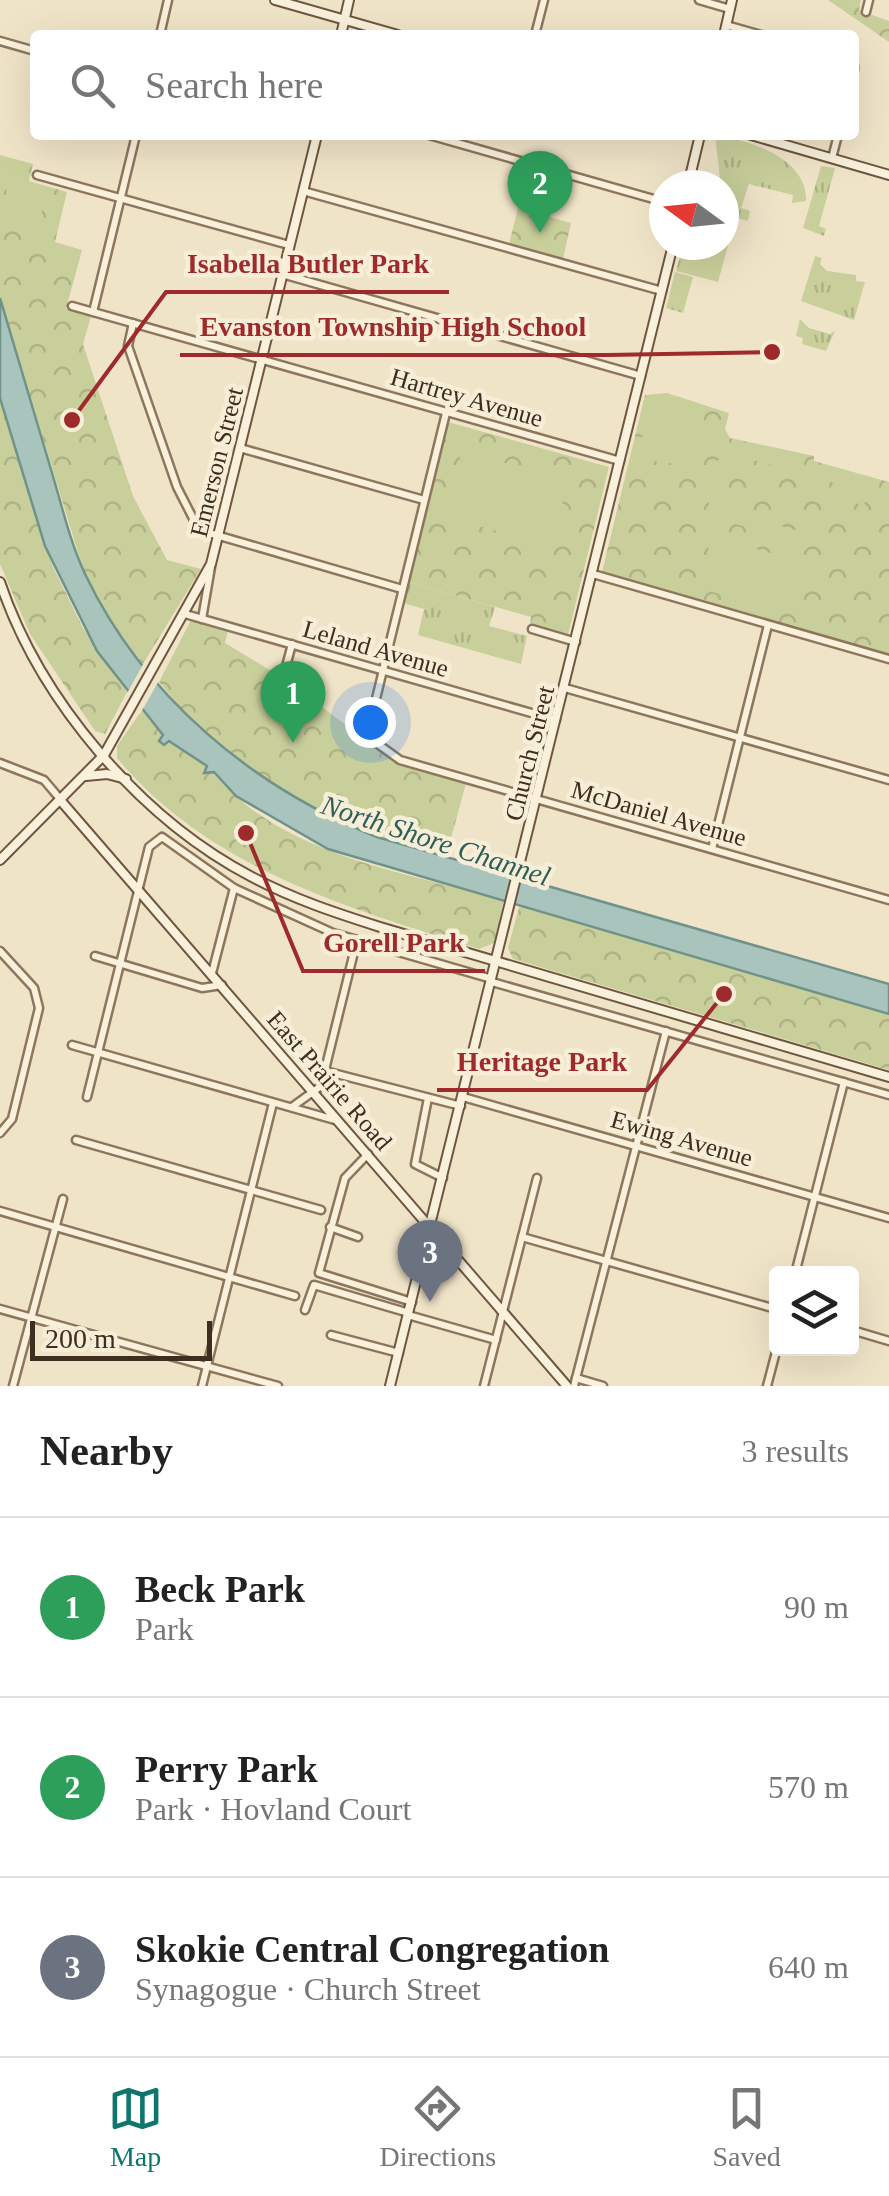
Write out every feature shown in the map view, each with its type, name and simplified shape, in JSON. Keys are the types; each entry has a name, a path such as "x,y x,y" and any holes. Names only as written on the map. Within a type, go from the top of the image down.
{"main road":[{"path":"275,0 380,30"},
{"path":"341,30 349,0"},
{"path":"725,30 731,4"},
{"name":"Emerson Street","path":"0,860 104,755 211,564 315,140"},
{"path":"692,170 699,140"},
{"path":"769,140 889,174"},
{"name":"Church Street","path":"390,1386 669,260"},
{"path":"0,582 36,661 104,755 182,832 252,877 304,902 889,1077"},
{"path":"86,776 108,774 130,781"},
{"name":"East Prairie Road","path":"62,801 502,1312 572,1383"}],"street":[{"path":"161,30 168,0"},
{"path":"536,30 544,0"},
{"path":"699,0 731,4"},
{"path":"866,12 869,0"},
{"path":"726,25 744,30"},
{"path":"0,41 30,50"},
{"path":"93,312 135,140"},
{"path":"447,140 649,198"},
{"path":"832,158 837,140"},
{"path":"37,175 289,246"},
{"path":"303,191 662,291"},
{"path":"282,274 641,376"},
{"name":"Hartrey Avenue","path":"72,306 620,460"},
{"path":"134,323 128,346 177,487 199,530 402,590"},
{"path":"382,670 446,412"},
{"path":"240,448 424,500"},
{"name":"Emerson Street","path":"202,619 211,564"},
{"path":"592,574 889,660"},
{"name":"Leland Avenue","path":"185,614 557,720"},
{"path":"712,849 768,625"},
{"path":"532,629 576,642"},
{"path":"284,674 292,644"},
{"name":"McDaniel Avenue","path":"382,670 368,735 400,760 888,900"},
{"path":"565,688 889,780"},
{"path":"0,762 44,780 62,801"},
{"path":"86,1096 138,888 153,840 162,837 234,888 357,940 889,1095"},
{"path":"888,900 889,886"},
{"path":"212,973 234,888"},
{"path":"291,1108 321,1086 357,940"},
{"path":"0,951 34,988 39,1008 11,1124 0,1133"},
{"path":"95,956 202,988 222,985"},
{"path":"603,1386 572,1383 666,1031"},
{"path":"72,1045 340,1121"},
{"name":"Ewing Avenue","path":"324,1071 636,1146 889,1218"},
{"path":"798,1266 844,1082"},
{"path":"428,1098 415,1164 443,1178"},
{"path":"202,1386 273,1102"},
{"path":"76,1140 321,1210"},
{"path":"368,1154 348,1172 318,1266 327,1279 412,1302"},
{"path":"484,1386 537,1178"},
{"path":"14,1386 63,1199"},
{"path":"0,1212 296,1296"},
{"path":"330,1228 358,1237"},
{"path":"522,1237 769,1307"},
{"path":"304,1310 314,1286 496,1340"},
{"path":"0,1309 278,1386"},
{"path":"859,1332 889,1341"},
{"path":"331,1335 398,1353"},
{"path":"767,1386 774,1356"}],"green space":[{"path":"828,0 861,0 859,10 889,21 889,42"},
{"path":"716,140 744,141 774,154 797,173 804,186 806,201 792,203 793,195 749,184 741,208 750,211 748,221 739,218 739,170 719,170"},
{"path":"0,155 33,164 29,181 67,192 55,242 82,250 66,309 91,316 83,344 133,496 167,560 201,569 143,664 123,642 84,572 0,298"},
{"path":"821,166 835,168 819,226 826,229 824,236 803,228"},
{"path":"7,181 46,191 38,233 24,233 5,213"},
{"path":"518,208 571,223 563,259 509,244"},
{"path":"815,256 822,258 820,264 827,271 856,275 856,281 865,282 854,320 801,301"},
{"path":"679,260 724,260 718,282 676,271"},
{"path":"675,272 693,277 683,313 666,308"},
{"path":"800,319 809,328 830,334 835,331 826,351 802,344 803,338 796,336"},
{"path":"667,393 729,413 725,429 730,438 814,456 814,461 889,482 889,654 602,572 645,395"},
{"path":"659,396 680,406 694,423 701,444 699,467 646,460 639,445"},
{"path":"0,398 53,567 83,628 127,692 105,734 95,731 30,634 0,564"},
{"path":"448,422 609,467 568,635 530,625 531,617 408,582"},
{"path":"727,443 867,482 863,492 867,521 849,545 847,555 707,516 712,468 726,454","holes":["747,458 841,485 858,504 858,518 848,534 828,540 725,509 716,492 722,469"]},
{"path":"462,451 569,481 550,546 444,516"},
{"path":"712,536 801,562 786,613 698,588"},
{"path":"408,582 495,607 489,626 527,636 521,664 418,635 424,609 403,603"},
{"path":"191,620 228,630 225,643 286,680 399,765 466,783 446,857 362,829 288,794 253,772 189,717 159,682"},
{"path":"142,710 164,735 160,741 163,745 169,741 208,767 202,771 213,772 241,800 309,842 387,870 504,899 494,943 479,949 331,899 237,856 194,829 117,758 117,746"},
{"path":"520,904 889,1014 889,1070 513,959 508,948"}],"water":[{"path":"0,298 85,574 109,619 138,660 206,733 287,792 377,837 889,984 889,1014 328,849 236,796 214,772 204,773 207,766 169,741 164,745 159,741 163,735 97,651 45,546 0,398"}],"pier":[{"path":"146,659 161,677 140,714 125,697"}],"place":[{"name":"Perry Park","path":"540,233"},
{"name":"Evanston Township High School","path":"772,352"},
{"name":"Isabella Butler Park","path":"72,420"},
{"name":"Beck Park","path":"293,743"},
{"name":"Gorell Park","path":"246,833"},
{"name":"Heritage Park","path":"724,994"},
{"name":"Skokie Central Congregation","path":"430,1302"}],"water label":[{"name":"North Shore Channel","path":"436,840"}]}
